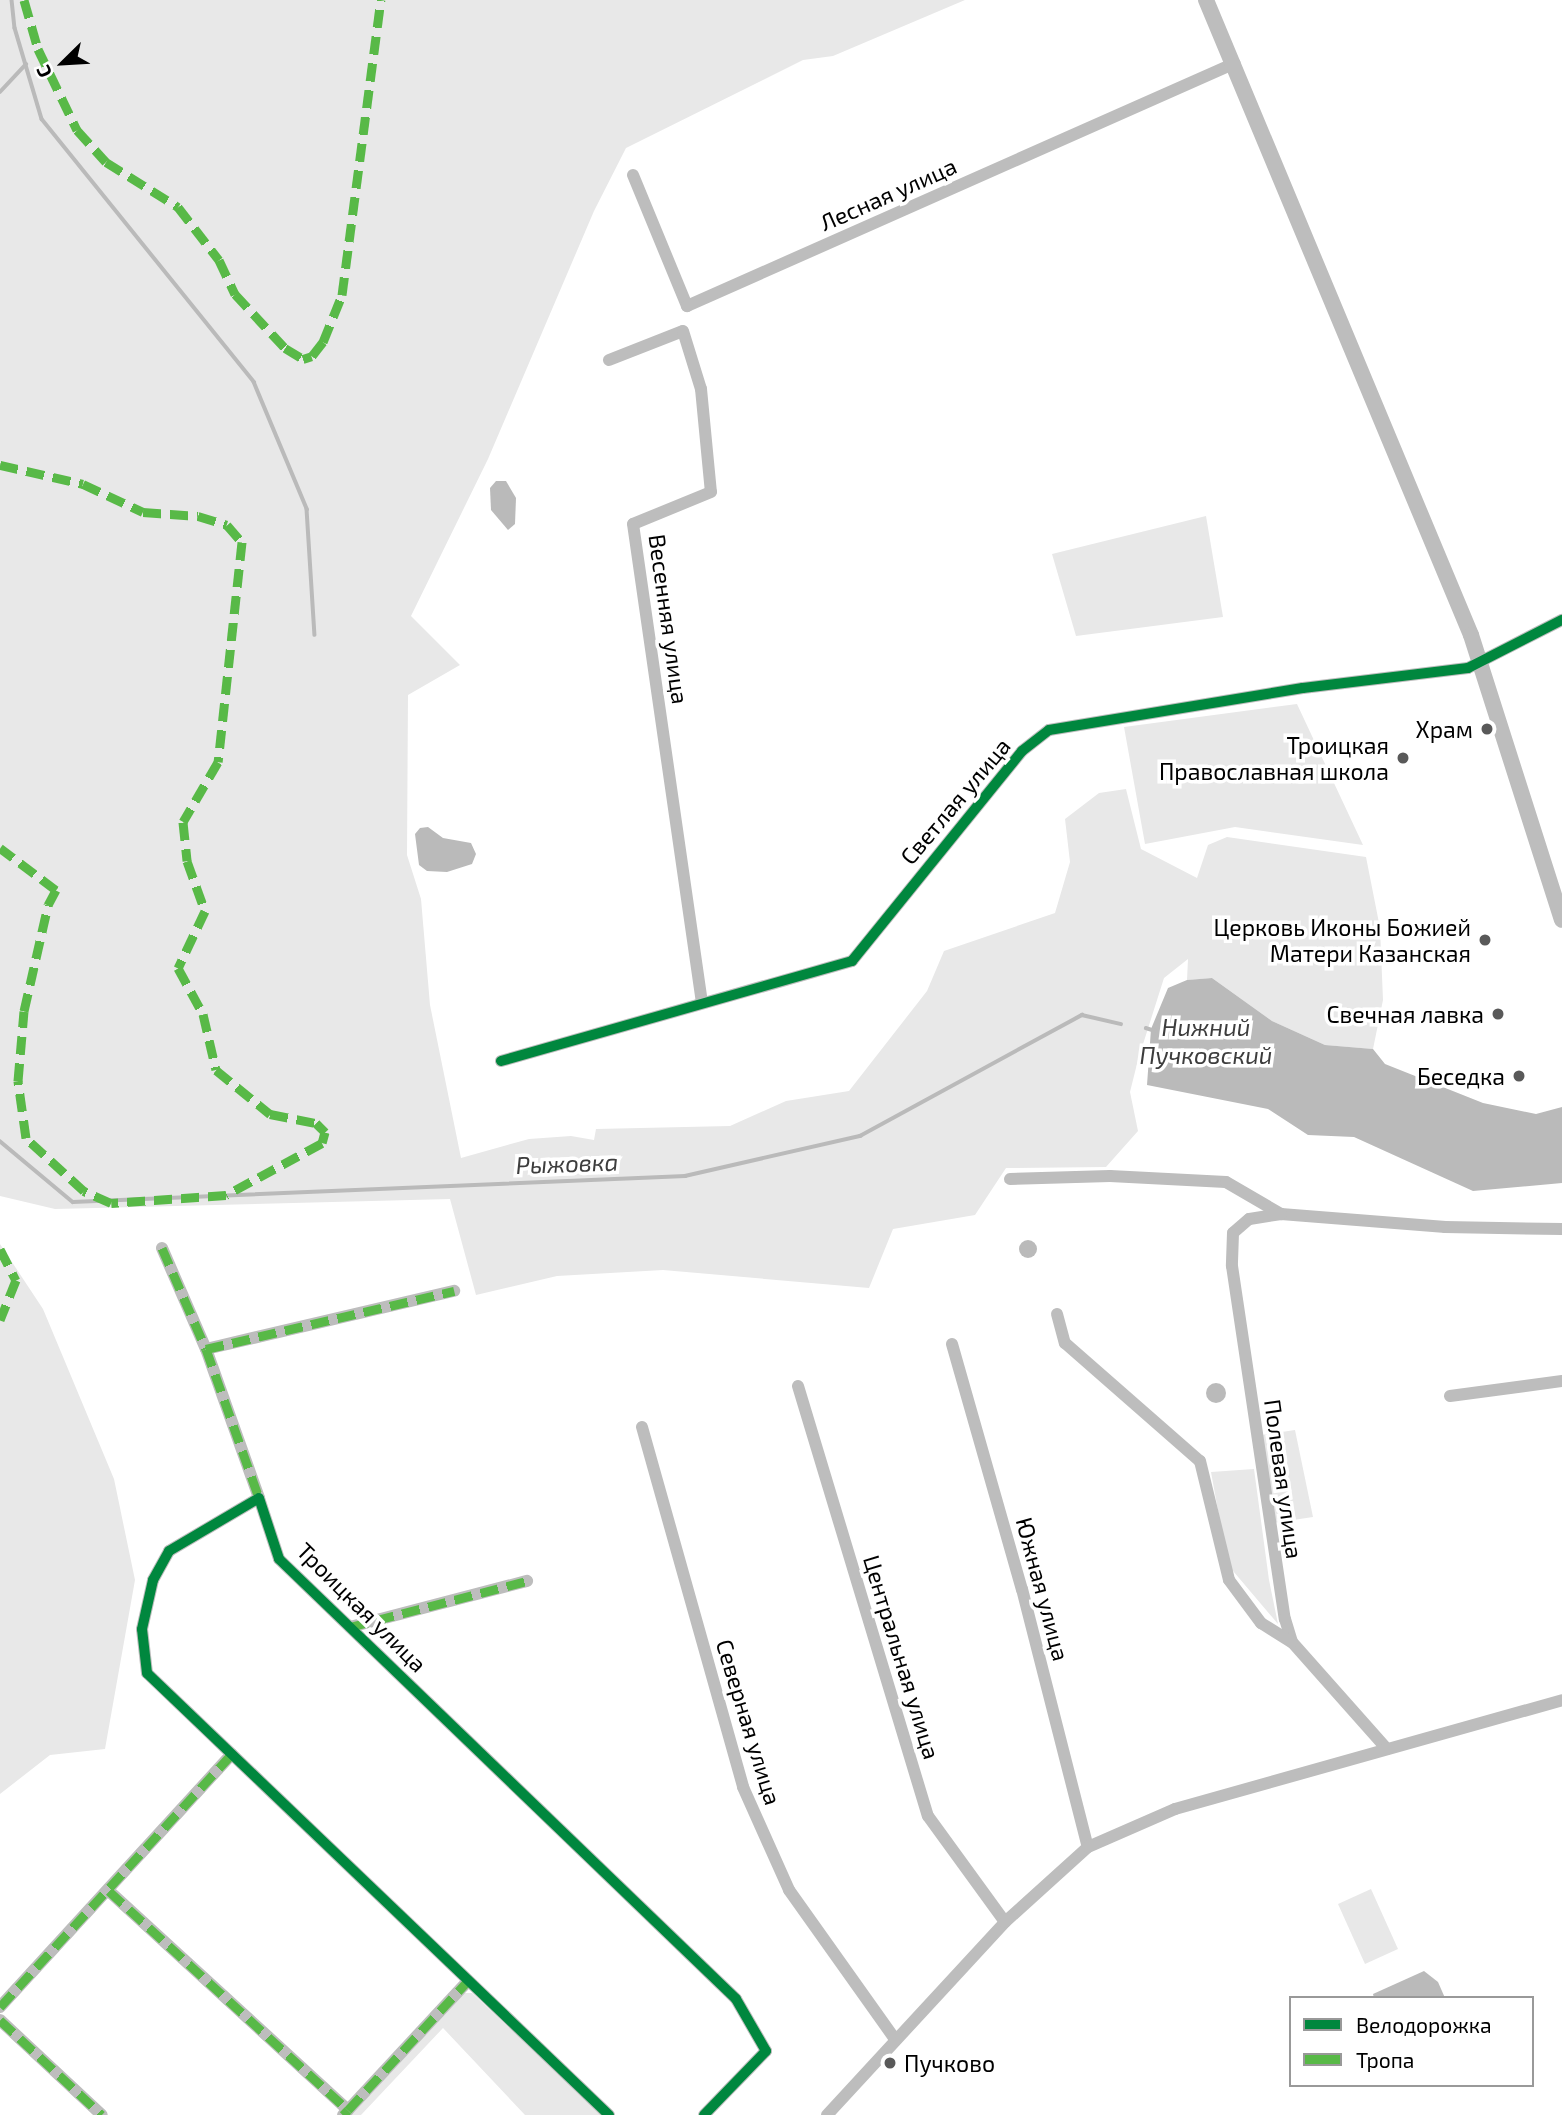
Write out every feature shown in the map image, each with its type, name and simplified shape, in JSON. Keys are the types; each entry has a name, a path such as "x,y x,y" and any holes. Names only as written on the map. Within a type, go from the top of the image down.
{"street":[{"path":"1206,0 1235,63 1481,662 1562,920"},
{"name":"Лесная улица","path":"634,175 687,306 1235,63"},
{"name":"Весенняя улица","path":"608,360 683,331 701,389 711,492 634,524 702,1003"},
{"name":"Светлая улица","path":"501,1061 852,961 1022,751 1049,730 1303,688 1417,677 1481,662 1562,620"},
{"path":"1010,1179 1110,1176 1226,1182 1281,1213 1446,1227 1562,1229"},
{"name":"Полевая улица","path":"1281,1213 1249,1219 1233,1233 1232,1266 1275,1564 1292,1642 1387,1749"},
{"name":"Троицкая улица","path":"162,1248 206,1349 279,1559 736,1999 766,2051 704,2115"},
{"path":"206,1349 454,1291"},
{"path":"1057,1314 1065,1343 1200,1461 1229,1580 1261,1623 1292,1642"},
{"name":"Южная улица","path":"952,1344 1022,1589 1088,1847"},
{"path":"1450,1396 1562,1381"},
{"name":"Центральная улица","path":"798,1386 928,1816 1005,1922"},
{"name":"Северная улица","path":"642,1427 743,1787 789,1890 895,2039"},
{"path":"259,1498 169,1551 153,1580 142,1629 147,1673 609,2115"},
{"name":"Троицкая улица","path":"350,1627 527,1581"},
{"path":"827,2115 1005,1922 1088,1847 1175,1809 1562,1700"},
{"path":"0,2007 232,1754"},
{"path":"109,1891 345,2112 467,1982"},
{"path":"0,2020 102,2115"}],"shaded area":[{"path":"0,0 965,0 833,56 803,60 626,148 594,211 488,459 411,616 460,665 408,695 407,855 421,899 430,1005 461,1158 529,1139 571,1136 594,1140 596,1129 730,1126 786,1101 849,1091 927,991 944,951 1055,913 1070,862 1065,819 1099,793 1126,789 1141,849 1197,878 1208,845 1227,837 1366,857 1380,928 1383,1000 1373,1049 1325,1045 1272,1021 1212,978 1187,980 1188,959 1164,978 1138,1060 1130,1092 1138,1131 1106,1167 1006,1168 975,1215 893,1229 869,1288 663,1270 557,1276 476,1295 450,1199 55,1209 0,1196"},
{"path":"1206,516 1223,617 1076,636 1052,554"},
{"path":"1297,704 1363,845 1235,827 1145,844 1124,727"},
{"path":"0,1244 43,1309 114,1479 135,1580 105,1749 50,1755 0,1794"},
{"path":"1295,1430 1313,1517 1273,1523 1261,1435"},
{"path":"1254,1469 1269,1580 1278,1624 1228,1565 1211,1472"},
{"path":"1371,1889 1398,1949 1365,1964 1338,1904"},
{"path":"464,1993 472,1993 602,2115 525,2115 443,2028 361,2115 350,2115"}],"water":[{"path":"496,481 506,481 516,498 515,524 508,530 491,510 490,488"},
{"path":"428,827 443,838 471,843 476,854 472,864 447,872 427,871 419,865 415,834 420,828"},
{"name":"Нижний Пучковский","path":"1212,978 1272,1021 1325,1045 1373,1049 1385,1064 1483,1103 1536,1114 1562,1107 1562,1183 1473,1191 1354,1137 1308,1135 1268,1109 1147,1085 1151,1029 1168,988 1187,980"},
{"path":"1028,1240 1034,1243 1037,1249 1034,1255 1028,1258 1022,1255 1019,1249 1022,1243"},
{"path":"1216,1383 1223,1386 1226,1393 1223,1400 1216,1403 1209,1400 1206,1393 1209,1386"},
{"path":"1424,1971 1438,1982 1444,1996 1374,1996"}],"waterway":[{"path":"12,0 15,28 42,119 254,382 307,509 315,635"},
{"path":"0,92 26,64"},
{"name":"Рыжовка","path":"0,1141 73,1202 685,1176 860,1136 1082,1015 1121,1024"},
{"path":"1146,1028 1155,1031"}],"marked path":[{"path":"24,0 38,49 77,130 106,162 178,207 219,260 235,294 285,348 303,359 312,356 323,342 342,295 381,0"},
{"path":"0,465 83,484 143,512 198,516 227,525 242,542 218,762 183,822 187,861 205,911 178,968 203,1014 216,1070 270,1114 316,1123 325,1132 322,1143 226,1195 111,1203 84,1191 26,1138 18,1081 24,1011 48,905 56,890 0,848"},
{"path":"162,1248 206,1349 259,1498"},
{"path":"0,1249 16,1280 0,1320"},
{"path":"206,1349 454,1291"},
{"path":"350,1627 527,1581"},
{"path":"0,2007 232,1754"},
{"path":"109,1891 348,2110 343,2115"},
{"path":"348,2110 467,1982"},
{"path":"0,2020 102,2115"}],"cycle path":[{"path":"501,1061 852,961 1022,751 1049,730 1303,688 1468,668 1562,620"},
{"path":"609,2115 147,1673 142,1629 153,1580 169,1551 259,1498 279,1559 736,1999 766,2051 704,2115"}],"place":[{"name":"Храм","path":"1487,729"},
{"name":"Троицкая Православная школа","path":"1403,758"},
{"name":"Церковь Иконы Божией Матери Казанская","path":"1485,940"},
{"name":"Свечная лавка","path":"1498,1014"},
{"name":"Беседка","path":"1519,1076"},
{"name":"Пучково","path":"890,2063"}]}
